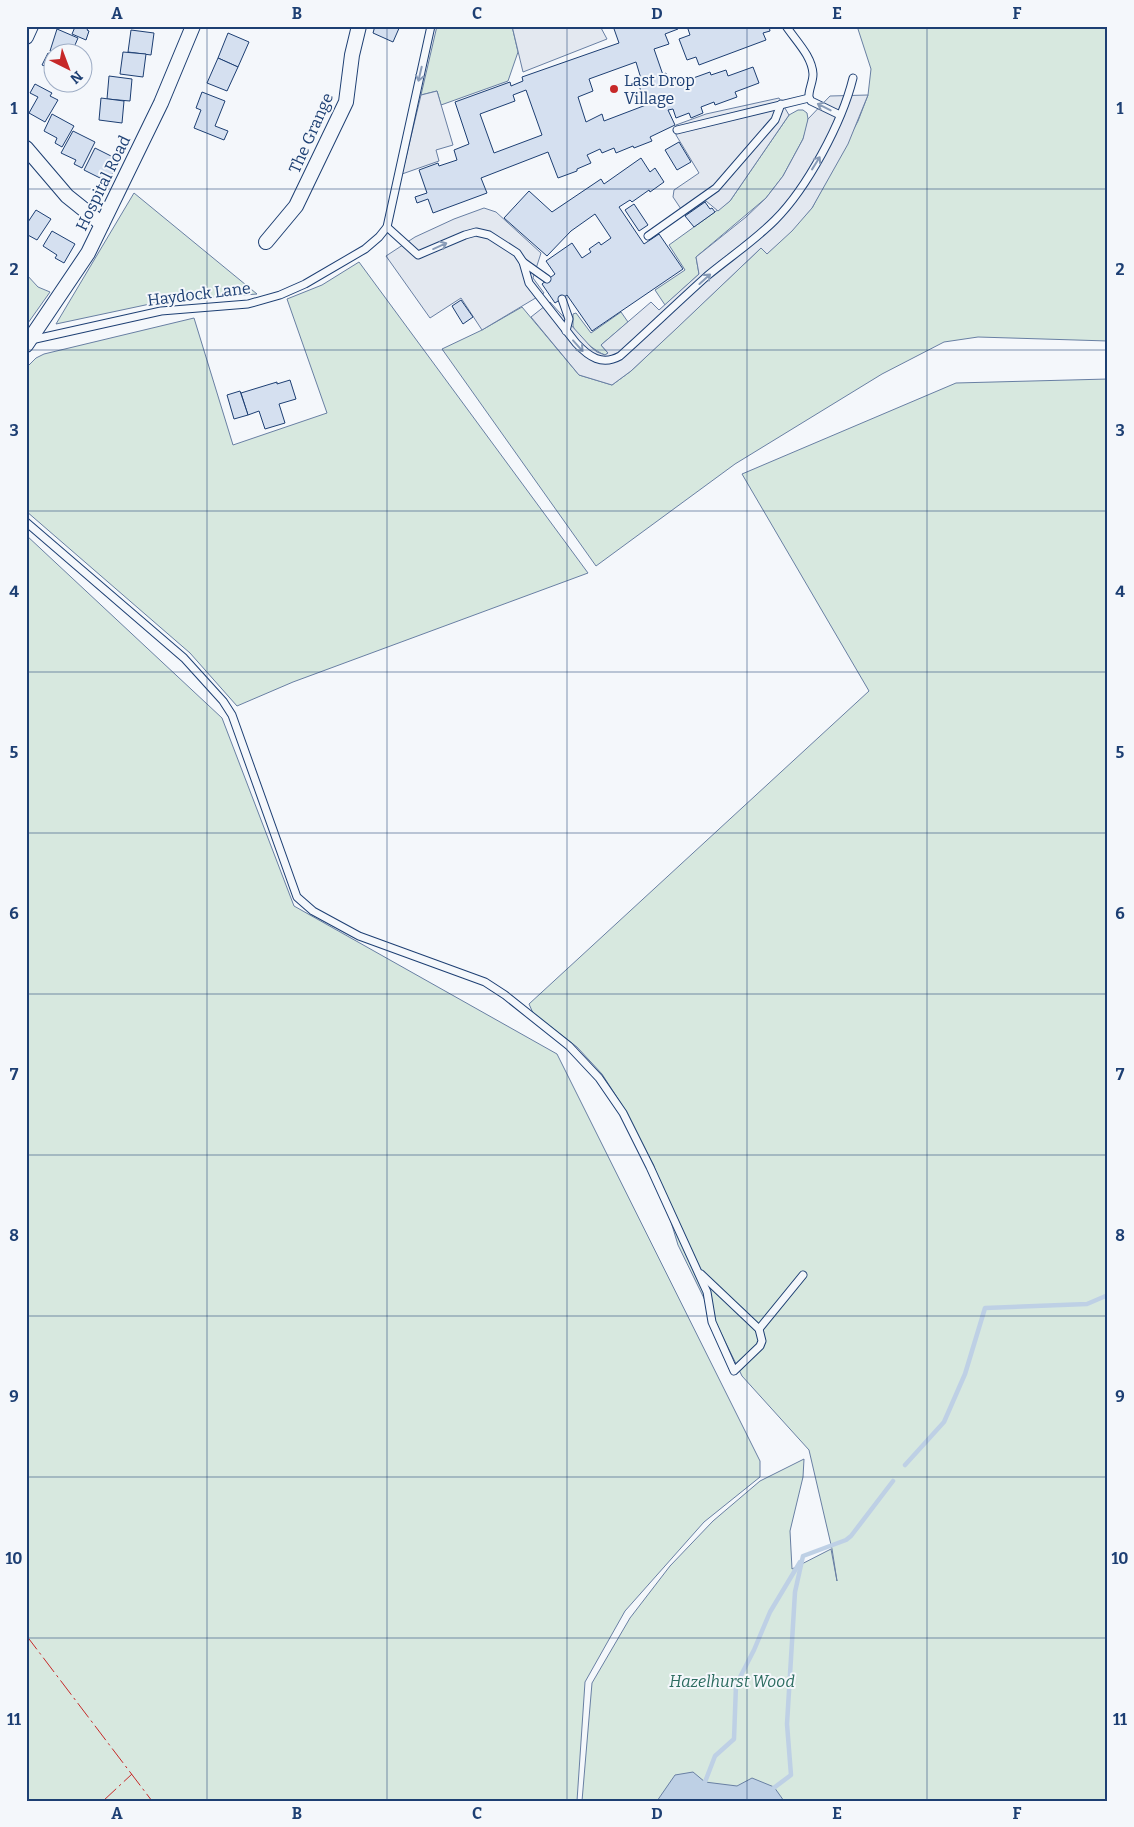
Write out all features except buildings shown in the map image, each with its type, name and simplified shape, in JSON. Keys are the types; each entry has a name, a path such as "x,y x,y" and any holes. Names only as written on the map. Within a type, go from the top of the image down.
{"street":[{"path":"26,37 31,26"},
{"name":"Hospital Road","path":"28,342 88,253 161,103 193,26"},
{"name":"The Grange","path":"266,242 296,206 346,102 352,55 359,26"},
{"path":"26,148 67,196 102,224"}],"lane":[{"path":"431,26 387,227 418,255 476,232 489,236 513,249 523,262 547,279"},
{"path":"786,26 812,66 813,77 808,94 809,98 811,101 840,115"},
{"path":"523,262 529,283 584,352 597,359 613,360 620,356 708,276 776,219 800,189 823,152 850,92 853,78"},
{"path":"677,130 809,98"},
{"path":"648,236 716,188 775,120 781,104"},
{"name":"Haydock Lane","path":"28,342 161,311 248,304 280,295 305,284 365,249 379,238 387,227"},
{"path":"562,300 569,319 566,331"},
{"path":"26,522 184,658 223,701 232,714 297,897 304,905 313,912 359,936 486,982 569,1046 599,1078 623,1113 650,1167 707,1292 716,1334 734,1370 760,1346 762,1341 759,1329 697,1270"},
{"path":"759,1329 803,1274"}],"green space":[{"path":"437,26 512,26 518,52 508,81 441,105 437,91 421,95"},
{"path":"857,26 1108,26 1108,341 978,337 944,342 882,374 735,464 596,566 442,349 482,330 522,307 579,375 612,385 631,371 761,248 767,254 812,208 858,121 868,95 871,69"},
{"path":"798,110 803,110 807,113 807,127 803,139 783,176 766,198 696,257 699,274 665,305 655,290 685,270 669,245 730,201 789,115"},
{"path":"134,193 257,294 164,301 56,324"},
{"path":"359,262 588,573 293,682 237,706 190,653 26,511 26,368 36,358 44,354 194,318 233,445 327,413 287,299 322,285"},
{"path":"26,274 38,287 50,292 28,323 26,321"},
{"path":"621,312 628,322 601,345 608,353 605,355 587,343 573,326 573,314 576,313 591,333"},
{"name":"Hazelhurst Wood","path":"1108,379 1108,1801 582,1801 592,1683 630,1618 670,1566 713,1521 760,1481 804,1459 803,1477 790,1531 792,1569 831,1549 837,1581 832,1549 809,1450 742,1376 678,1245 654,1166 620,1102 602,1074 577,1047 533,1013 529,1004 869,691 742,474 956,383"},
{"path":"26,535 222,718 294,906 557,1054 760,1461 760,1477 704,1522 625,1611 585,1682 577,1801 26,1801"}],"shaded area":[{"path":"512,26 600,26 607,39 523,72"},
{"path":"437,91 453,145 436,150 439,161 402,174 421,95"},
{"path":"868,95 848,144 812,208 792,231 767,254 761,248 631,371 612,385 579,375 531,317 550,302 591,347 605,355 608,353 601,345 651,302 659,310 699,274 696,257 746,217 766,198 783,176 803,139 808,119 830,96"},
{"path":"779,98 789,115 730,201 718,211 706,201 685,215 673,197 674,190 699,173 676,135 676,125 706,114"},
{"path":"484,208 496,212 541,253 533,278 544,293 482,330 461,298 430,318 386,256 415,237"}],"water":[{"path":"693,1772 705,1782 737,1786 752,1778 774,1787 784,1801 657,1801 675,1775"}],"waterway":[{"path":"905,1465 944,1422 965,1374 985,1308 1087,1304 1108,1295"},
{"path":"771,1790 791,1775 787,1724 795,1592 803,1556 846,1540 851,1536 893,1481"},
{"path":"704,1788 715,1756 734,1739 736,1685 754,1650 770,1612 800,1562"}],"power":[{"path":"26,1635 152,1801"},
{"path":"103,1801 132,1774"}],"place":[{"name":"Last Drop Village","path":"614,89"}]}
